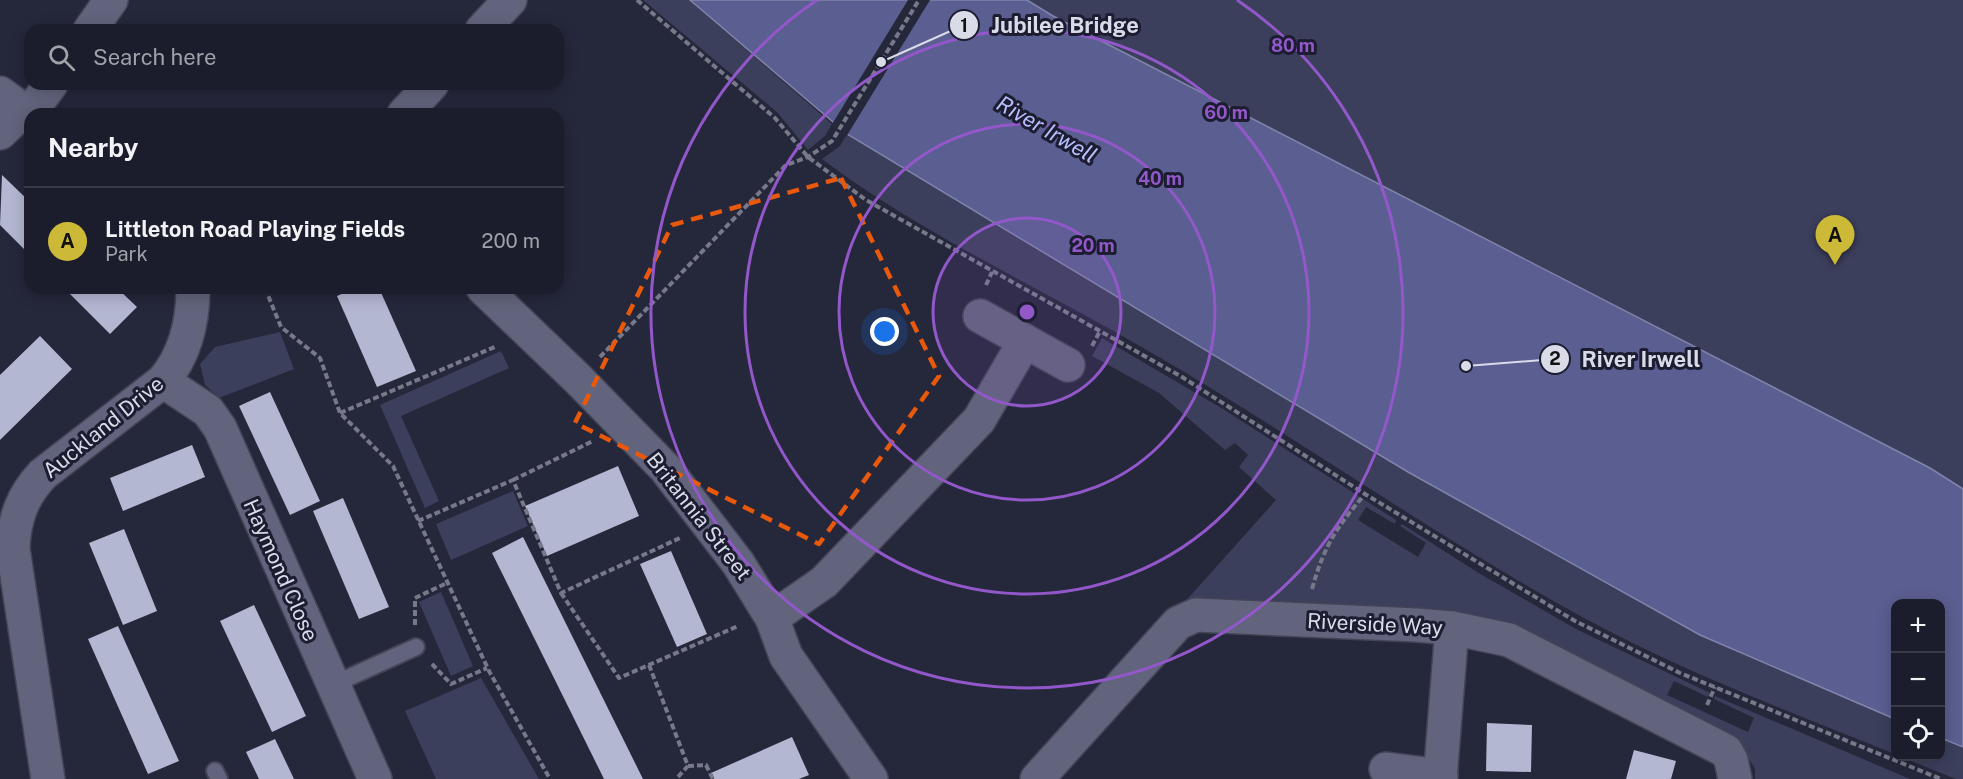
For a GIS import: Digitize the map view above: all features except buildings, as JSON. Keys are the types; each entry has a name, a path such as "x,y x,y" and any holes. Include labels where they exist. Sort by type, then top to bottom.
{"street":[{"path":"94,24 111,0"},
{"path":"488,24 510,0"},
{"path":"0,133 21,108 44,90"},
{"path":"410,108 426,90"},
{"name":"Auckland Drive","path":"48,779 13,549 17,514 32,485 43,474 164,381 181,354 190,327 193,294"},
{"name":"Britannia Street","path":"489,294 579,379 665,468 738,563 770,615 786,656 871,779"},
{"path":"980,316 1068,365"},
{"path":"770,615 824,582 979,420 1025,341"},
{"name":"Haymond Close","path":"164,381 208,411 220,428 375,779"},
{"name":"Riverside Way","path":"1037,779 1178,623 1196,615 1452,628 1509,640 1713,743 1726,751 1731,760 1735,779"},
{"path":"1386,770 1441,777 1452,628"}],"lane":[{"path":"332,685 416,647"}],"path":[{"path":"637,0 775,118 808,157 866,200 1182,377 1365,494 1575,621 1680,673 1941,779"},
{"path":"579,379 786,165 808,157 832,141 919,0"},
{"path":"267,294 281,327 320,358 340,412 393,466 487,668 550,779"},
{"path":"340,412 529,332"},
{"path":"418,521 513,480 626,426"},
{"path":"513,480 561,593 619,678 770,615"},
{"path":"1312,620 1311,594 1320,559 1336,528 1365,494"},
{"path":"561,593 709,524"},
{"path":"447,583 415,598 416,647 451,684 487,668"},
{"path":"649,666 688,766"},
{"path":"1707,705 1714,687"},
{"path":"676,779 688,766 706,765 713,779"}],"highlighted area":[{"path":"841,178 939,376 819,544 575,423 672,225"}],"shaded area":[{"path":"643,0 689,0 832,124 825,136 808,150 777,112"},
{"path":"1027,0 1963,0 1963,489 1930,468 1053,16"},
{"path":"847,134 1408,472 1700,635 1891,717 1891,752 1660,656 1529,587 1206,385 901,213 822,159 840,146"},
{"path":"280,332 294,369 219,398 205,385 200,364 215,347"},
{"path":"1102,338 1223,409 1396,520 1395,524 1366,507 1358,520 1418,557 1426,543 1400,526 1402,524 1477,572 1576,629 1710,693 1708,697 1674,681 1667,695 1748,732 1754,718 1714,699 1715,696 1910,779 1755,779 1755,769 1735,736 1515,629 1437,612 1296,602 1183,604 1276,500 1239,467 1248,455 1235,443 1225,450 1159,393 1092,356"},
{"path":"501,351 509,368 401,416 439,501 425,508 380,405"},
{"path":"513,491 528,526 451,560 436,524"},
{"path":"441,592 473,666 451,676 419,602"},
{"path":"481,678 539,779 436,779 405,711"},
{"path":"1945,740 1963,747 1963,779 1956,779 1911,761 1945,761"}],"water":[{"path":"690,0 1027,0 1053,16 1930,468 1963,489 1963,747 1945,740 1945,599 1891,599 1891,717 1700,635 1408,472 847,134"}],"pier":[{"path":"908,0 930,0 846,137 831,126"}],"place":[{"name":"Jubilee Bridge","path":"881,62"},
{"name":"Littleton Road Playing Fields","path":"1835,265"},
{"name":"River Irwell","path":"1466,366"}]}
